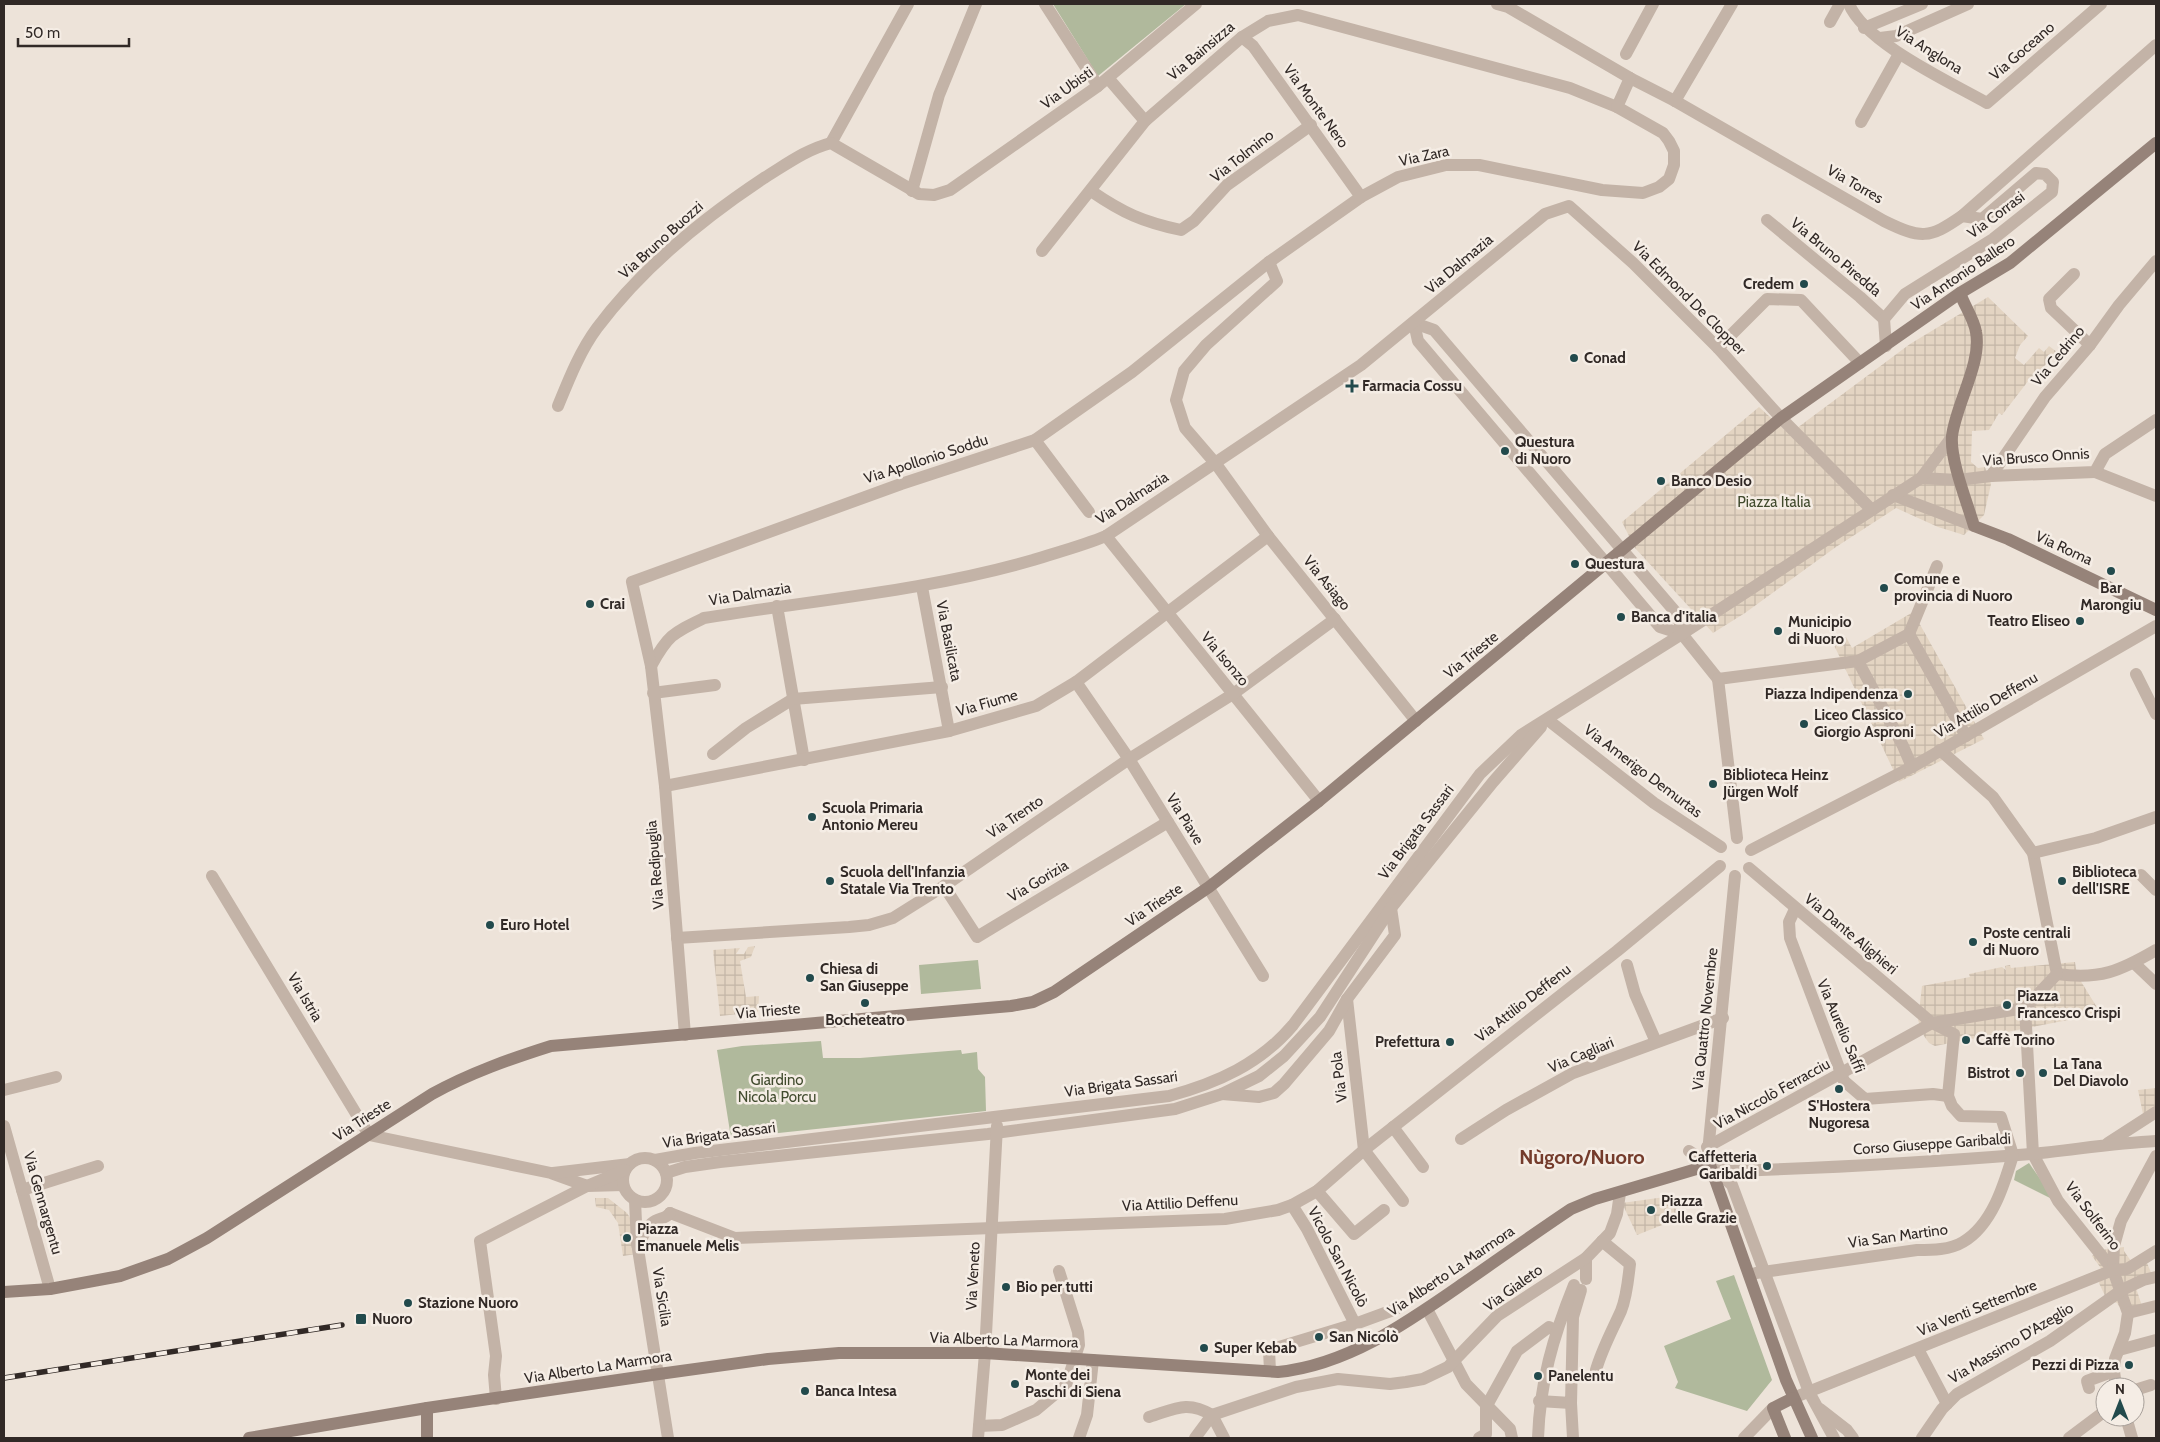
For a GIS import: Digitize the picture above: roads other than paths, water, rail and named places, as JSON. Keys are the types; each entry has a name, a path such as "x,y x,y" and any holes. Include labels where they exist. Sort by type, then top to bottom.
{"main road":[{"name":"Via Antonio Ballero","path":"1780,418 1960,293 2010,263 2156,143"},
{"path":"1960,293 1976,331 1976,358 1965,386 1952,437 1958,480 1974,526"},
{"path":"1622,551 1780,418"},
{"name":"Via Roma","path":"1974,526 2008,540 2156,610"},
{"name":"Via Trieste","path":"4,1292 50,1289 120,1276 168,1259 207,1238 432,1094 461,1078 551,1046 685,1036 1011,1006 1032,1002 1054,992 1209,887 1319,801 1622,551"},
{"path":"1710,1165 1793,1398 1812,1438"},
{"name":"Via Alberto La Marmora","path":"249,1438 427,1408 659,1374 768,1359 839,1353 985,1353 1270,1371 1295,1370 1329,1362 1387,1334 1427,1309 1571,1209 1596,1199 1710,1165"},
{"path":"1785,1438 1773,1408 1793,1398"},
{"path":"427,1408 427,1438"}],"street":[{"path":"908,4 831,143 912,191 939,95 976,4"},
{"path":"1045,4 1103,82 1145,121"},
{"name":"Via Ubisti","path":"912,191 919,194 934,195 950,190 1103,82 1196,4"},
{"path":"1626,54 1653,4"},
{"path":"1675,100 1732,4"},
{"path":"1830,22 1840,4"},
{"path":"1848,4 1864,28 1922,4"},
{"path":"1880,38 1896,36 1968,4"},
{"name":"Via Goceano","path":"1987,104 2101,4"},
{"name":"Via Torres","path":"1505,5 1630,78 1675,100 1908,233 1927,234 1940,232 1962,216 2156,45"},
{"name":"Via Bainsizza","path":"1042,251 1145,121 1242,37 1268,21 1298,15 1570,88 1617,107"},
{"name":"Via Anglona","path":"1864,28 1880,38 1899,54 1987,104"},
{"name":"Via Monte Nero","path":"1242,37 1253,46 1311,124 1361,197"},
{"path":"1861,122 1899,54"},
{"path":"1617,107 1630,78"},
{"name":"Via Zara","path":"1269,262 1361,197 1398,176 1446,165 1479,165 1602,190 1643,193 1659,187 1669,178 1674,165 1674,151 1669,141 1663,133 1617,107"},
{"name":"Via Tolmino","path":"1091,191 1120,211 1153,224 1181,230 1194,221 1227,185 1311,124"},
{"name":"Via Bruno Buozzi","path":"558,406 577,360 597,329 631,286 693,230 735,198 810,149 831,143"},
{"name":"Via Corrasi","path":"1884,319 1905,294 1993,240 2052,192 2053,182 2045,174 2036,173 1982,219 1962,216"},
{"name":"Via Dalmazia","path":"651,666 661,647 674,633 704,618 922,587 1014,565 1090,543 1106,536 1361,365 1545,214 1569,206"},
{"name":"Via Edmond De Clopper","path":"1569,206 1633,263 1718,348 1780,418"},
{"name":"Via Bruno Piredda","path":"1767,220 1884,319"},
{"name":"Via Cedrino","path":"1991,476 2045,397 2090,345 2119,305 2156,261"},
{"path":"1216,464 1185,428 1176,400 1184,370 1206,345 1278,281 1269,262"},
{"name":"Via Apollonio Soddu","path":"651,666 632,582 902,484 1035,440 1132,372 1269,262"},
{"path":"2074,274 2049,299 2051,308 2090,345"},
{"path":"1718,348 1767,299 1801,300 1860,363"},
{"path":"1884,319 1886,346"},
{"path":"1414,323 1434,330 1466,370 1560,475 1622,551 1678,615 1682,634 1718,679 1737,838 1751,850 1749,868 1735,876 1720,866 1721,847 1737,838"},
{"path":"1414,323 1418,341 1660,628 1682,634 1921,478 1952,437"},
{"path":"1452,383 1466,370"},
{"path":"1780,418 1872,510"},
{"name":"Via Brusco Onnis","path":"1958,480 1991,476 2095,472 2105,454 2156,420"},
{"path":"1035,440 1089,512"},
{"name":"Via Asiago","path":"1216,464 1268,536 1416,721"},
{"path":"2095,472 2156,496"},
{"path":"1543,491 1560,475"},
{"path":"1921,478 1958,480"},
{"name":"Via Roma","path":"1893,495 1974,526"},
{"name":"Via Isonzo","path":"1106,536 1319,801"},
{"name":"Via Fiume","path":"665,786 948,731 1036,706 1076,682 1268,536"},
{"path":"1718,679 1858,661 1909,634 1937,566"},
{"name":"Via Basilicata","path":"922,587 942,687 948,731"},
{"path":"778,606 804,760"},
{"name":"Via Trento","path":"677,938 869,925 893,918 944,886 1129,759 1233,694 1335,619"},
{"name":"Via Attilio Deffenu","path":"1751,850 1912,767 2156,626"},
{"name":"Via Brigata Sassari","path":"655,1160 695,1153 1169,1096 1206,1086 1242,1069 1279,1042 1293,1025 1480,774 1521,735 1548,720 1682,634"},
{"path":"1909,634 1966,736"},
{"path":"1858,661 1912,767"},
{"name":"Via Redipuglia","path":"651,666 652,693 665,786 685,1036"},
{"path":"2136,674 2156,714"},
{"name":"Via Piave","path":"1076,682 1129,759 1263,976"},
{"path":"652,693 715,685"},
{"path":"713,754 746,728 793,699 942,687"},
{"name":"Via Brigata Sassari","path":"666,1173 685,1167 720,1162 997,1133 1174,1108 1222,1094 1259,1076 1284,1056 1320,1017 1392,908 1492,782 1548,720"},
{"name":"Via Amerigo Demurtas","path":"1548,720 1654,803 1721,847"},
{"path":"1940,750 1994,797 2033,853 2057,974"},
{"path":"2033,853 2096,838 2156,817"},
{"name":"Via Gorizia","path":"944,886 977,937 1168,822"},
{"name":"Via Attilio Deffenu","path":"670,1213 735,1238 1225,1219 1278,1210 1292,1205 1316,1191 1364,1150 1618,951 1720,866"},
{"name":"Via Dante Alighieri","path":"1749,868 1795,909 1932,1023 1954,1034 1948,1096"},
{"path":"2141,875 2156,890"},
{"name":"Via Istria","path":"212,876 369,1135"},
{"name":"Via Quattro Novembre","path":"1710,1165 1707,1147 1722,1018 1735,876"},
{"name":"Via Brigata Sassari","path":"1222,1094 1259,1097 1274,1093 1329,1031 1347,999 1395,935 1392,908"},
{"name":"Via Aurelio Saffi","path":"1795,909 1790,922 1790,938 1844,1081 1866,1099 1933,1094 1948,1096"},
{"path":"2057,974 2081,978 2112,972 2134,963 2156,950"},
{"path":"2134,963 2156,984"},
{"path":"1627,965 1636,994 1656,1042"},
{"path":"1932,1023 2025,1008 2057,974"},
{"name":"Via Pola","path":"1347,999 1364,1150"},
{"path":"2025,1008 2034,1154"},
{"name":"Via Cagliari","path":"1461,1139 1506,1110 1573,1073 1722,1018"},
{"name":"Via Niccolò Ferracciu","path":"1707,1147 1932,1023"},
{"path":"4,1090 56,1077"},
{"path":"1948,1096 1952,1106 1961,1116 2001,1117 2013,1155"},
{"path":"2107,1144 2156,1112"},
{"name":"Via Veneto","path":"978,1432 985,1353 997,1116"},
{"name":"Via Gennargentu","path":"4,1126 50,1289"},
{"path":"1393,1127 1424,1167"},
{"path":"369,1135 551,1173 588,1186 623,1185"},
{"name":"Corso Giuseppe Garibaldi","path":"1710,1165 1730,1171 1739,1171 1931,1162 2034,1154 2107,1144 2156,1141"},
{"path":"1364,1150 1403,1201"},
{"path":"1689,1151 1710,1165 1732,1185 1809,1392 1834,1438"},
{"name":"Via Solferino","path":"2034,1154 2058,1201 2113,1270"},
{"name":"Via San Martino","path":"1749,1274 1917,1250 1939,1250 1963,1243 1982,1225 2003,1188 2013,1155"},
{"path":"2115,1377 2114,1371 2125,1334 2128,1313 2122,1290 2113,1270 2114,1246 2121,1221 2156,1156"},
{"path":"496,1399 494,1375 496,1356 480,1241 642,1158 655,1160 666,1173 665,1190 670,1213 668,1216 652,1222 643,1234 638,1249"},
{"path":"22,1190 98,1166"},
{"path":"551,1173 627,1167"},
{"path":"627,1167 623,1185 628,1195 635,1200 644,1203 654,1201 665,1190"},
{"path":"1316,1191 1354,1234 1384,1210"},
{"name":"Via Gialeto","path":"1212,1416 1296,1387 1338,1379 1390,1384 1423,1379 1456,1361 1498,1316 1586,1258 1610,1233 1617,1214 1620,1193"},
{"name":"Via Sicilia","path":"635,1200 638,1249 668,1438"},
{"name":"Vicolo San Nicolò","path":"1292,1205 1308,1229 1355,1324"},
{"path":"1596,1370 1601,1351 1620,1312 1627,1290 1630,1264 1602,1241"},
{"name":"Via Venti Settembre","path":"1793,1398 2113,1270 2127,1269 2156,1251"},
{"path":"1572,1438 1573,1317 1586,1258"},
{"path":"978,1432 1002,1425 1036,1410 1066,1385 1079,1345 1078,1332 1059,1271"},
{"name":"Via Massimo D'Azeglio","path":"1922,1438 1947,1404 1957,1394 2050,1341 2122,1290 2143,1280 2156,1277"},
{"path":"1538,1438 1539,1401 1556,1330 1580,1282"},
{"path":"2128,1313 2156,1306"},
{"path":"1427,1309 1456,1361 1466,1384 1486,1407 1510,1429 1512,1438"},
{"path":"1270,1371 1269,1350 1396,1310"},
{"path":"1483,1436 1486,1407 1517,1351 1549,1327 1556,1330"},
{"path":"2119,1350 2156,1340"},
{"path":"1918,1349 1947,1404"},
{"path":"1079,1438 1087,1415 1093,1360"},
{"path":"1329,1362 1338,1379"},
{"path":"2089,1388 2087,1381 2114,1371"},
{"path":"2145,1387 2152,1385"},
{"path":"1539,1401 1571,1403"},
{"path":"1148,1417 1187,1405 1203,1410 1212,1416 1224,1438"},
{"path":"1817,1407 1836,1420 1853,1438"},
{"path":"1744,1438 1773,1408"},
{"path":"1195,1438 1212,1416"},
{"path":"2069,1438 2095,1419"}],"railway":[{"path":"4,1378 342,1325"}],"place":[{"name":"Credem","path":"1804,284"},
{"name":"Conad","path":"1574,358"},
{"name":"Farmacia Cossu","path":"1352,386"},
{"name":"Questura di Nuoro","path":"1505,451"},
{"name":"Banco Desio","path":"1661,481"},
{"name":"Questura","path":"1575,564"},
{"name":"Bar Marongiu","path":"2111,571"},
{"name":"Comune e provincia di Nuoro","path":"1884,588"},
{"name":"Crai","path":"590,604"},
{"name":"Banca d'italia","path":"1621,617"},
{"name":"Teatro Eliseo","path":"2080,621"},
{"name":"Municipio di Nuoro","path":"1778,631"},
{"name":"Piazza Indipendenza","path":"1908,694"},
{"name":"Liceo Classico Giorgio Asproni","path":"1804,724"},
{"name":"Biblioteca Heinz Jürgen Wolf","path":"1713,784"},
{"name":"Scuola Primaria Antonio Mereu","path":"812,817"},
{"name":"Scuola dell'Infanzia Statale Via Trento","path":"830,881"},
{"name":"Biblioteca dell'ISRE","path":"2062,881"},
{"name":"Euro Hotel","path":"490,925"},
{"name":"Poste centrali di Nuoro","path":"1973,942"},
{"name":"Chiesa di San Giuseppe","path":"810,978"},
{"name":"Bocheteatro","path":"865,1003"},
{"name":"Piazza Francesco Crispi","path":"2007,1005"},
{"name":"Caffè Torino","path":"1966,1040"},
{"name":"Prefettura","path":"1450,1042"},
{"name":"Bistrot","path":"2020,1073"},
{"name":"La Tana Del Diavolo","path":"2043,1073"},
{"name":"S'Hostera Nugoresa","path":"1839,1089"},
{"name":"Caffetteria Garibaldi","path":"1767,1166"},
{"name":"Piazza delle Grazie","path":"1651,1210"},
{"name":"Piazza Emanuele Melis","path":"627,1238"},
{"name":"Bio per tutti","path":"1006,1287"},
{"name":"Stazione Nuoro","path":"408,1303"},
{"name":"Nuoro","path":"361,1319"},
{"name":"San Nicolò","path":"1319,1337"},
{"name":"Super Kebab","path":"1204,1348"},
{"name":"Pezzi di Pizza","path":"2129,1365"},
{"name":"Panelentu","path":"1538,1376"},
{"name":"Monte dei Paschi di Siena","path":"1015,1384"},
{"name":"Banca Intesa","path":"805,1391"}],"district":[{"name":"Nùgoro/Nuoro","path":"1582,1157"}],"park label":[{"name":"Piazza Italia","path":"1774,502"},
{"name":"Giardino Nicola Porcu","path":"777,1088"}]}
